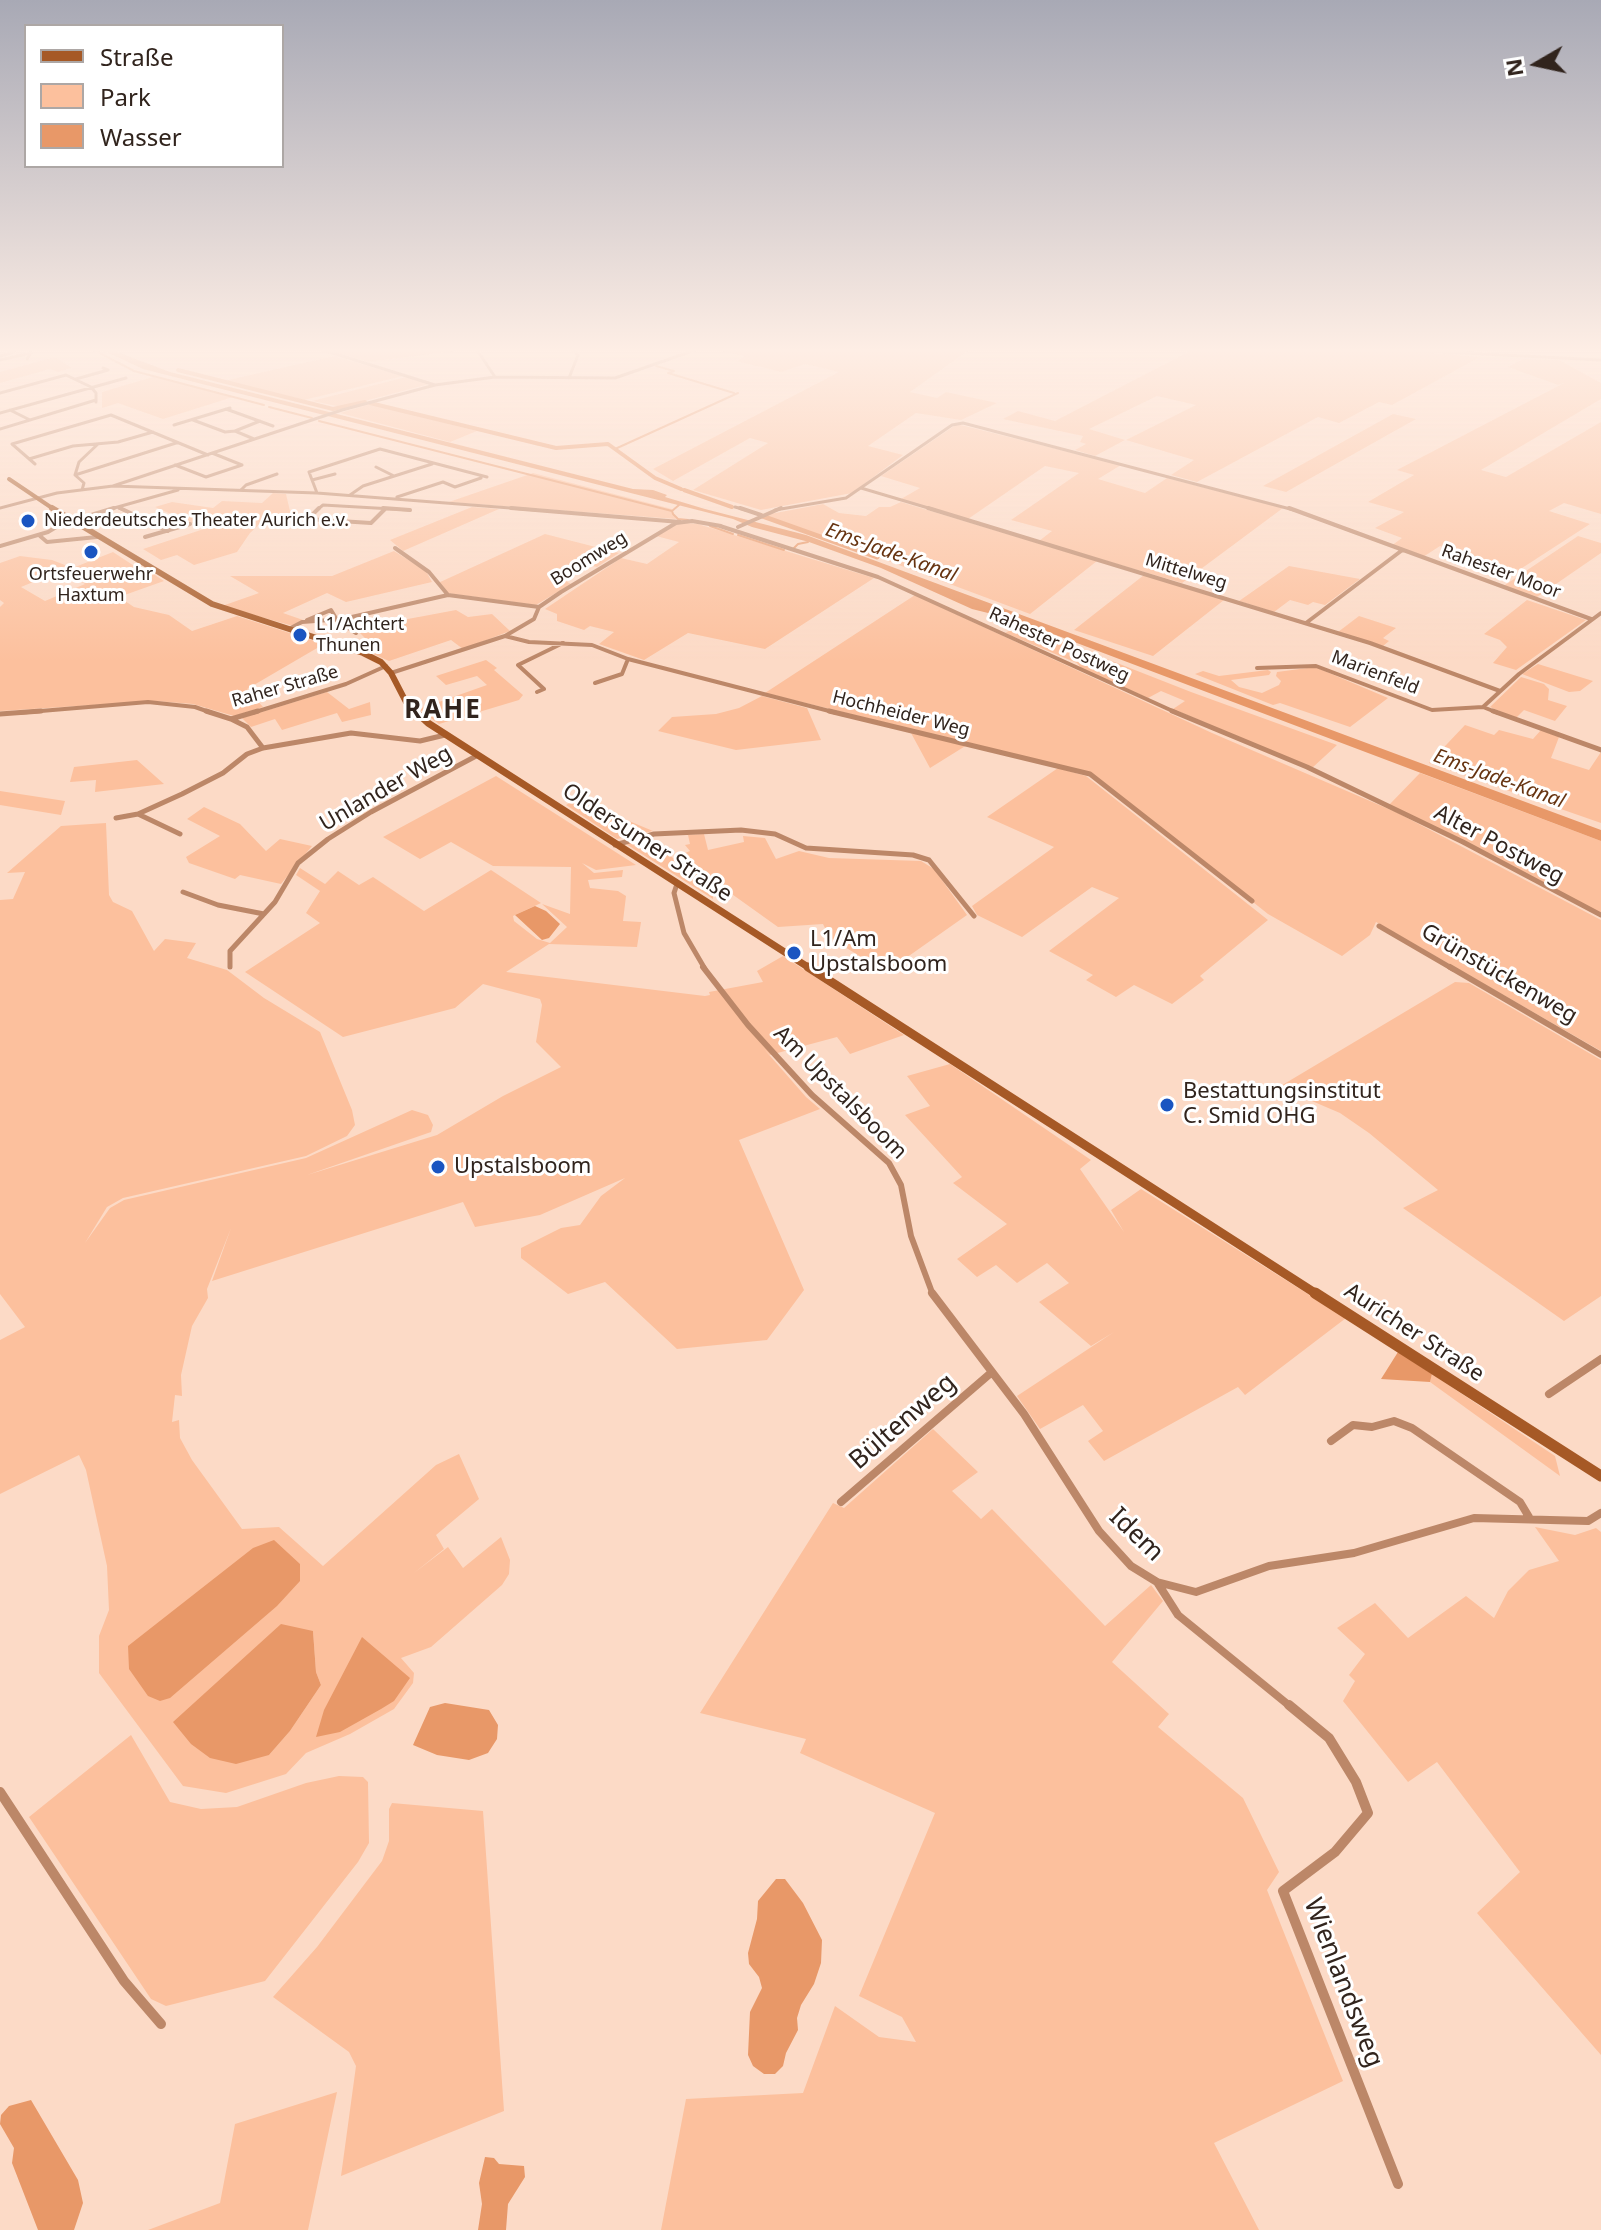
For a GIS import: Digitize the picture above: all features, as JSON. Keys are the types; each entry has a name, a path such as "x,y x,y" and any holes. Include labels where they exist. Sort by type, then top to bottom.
{"main road":[{"path":"0,472 67,519 212,604 363,653 388,669"},
{"name":"Oldersumer Straße","path":"388,669 414,712 445,735 1206,1223"},
{"name":"Auricher Straße","path":"1206,1223 1601,1476"}],"street":[{"path":"23,454 35,464"},
{"path":"29,459 46,454"},
{"path":"75,475 79,462 87,454"},
{"path":"75,475 141,454"},
{"path":"210,454 242,465"},
{"path":"113,486 210,454"},
{"path":"317,493 309,472 364,454"},
{"path":"394,499 443,482 455,487 485,477 398,454"},
{"name":"Rahester Moor","path":"861,488 912,454"},
{"name":"Rahester Moor","path":"1079,454 1282,506 1601,621"},
{"path":"175,465 206,477 250,462"},
{"path":"350,495 363,486 432,464"},
{"path":"376,467 394,476"},
{"path":"241,490 246,485 277,474"},
{"path":"312,480 335,474"},
{"path":"75,475 84,483 82,490"},
{"path":"0,508 52,494 113,486 350,495 738,527 761,515 835,501 861,488"},
{"path":"97,488 97,498"},
{"name":"Mittelweg","path":"861,488 1370,643 1500,691"},
{"path":"78,519 183,489"},
{"path":"352,507 363,497"},
{"path":"302,525 323,505 410,510"},
{"path":"735,507 761,515"},
{"path":"119,508 168,531"},
{"path":"308,519 371,523 385,509"},
{"path":"0,546 40,536 67,519"},
{"name":"Boomweg","path":"388,669 505,636 534,619 539,607 680,522"},
{"path":"145,537 190,524"},
{"name":"Rahester Postweg","path":"720,526 878,577 1137,696 1307,767 1382,803"},
{"path":"738,527 755,539"},
{"path":"40,536 47,542 97,537"},
{"path":"395,548 429,572 448,595"},
{"path":"1306,623 1401,551"},
{"path":"306,621 337,620 448,595 539,607"},
{"path":"289,629 331,610 337,620 356,633"},
{"path":"1601,613 1483,707 1601,750"},
{"name":"Hochheider Weg","path":"505,636 529,642 592,645 628,659 789,701 1090,774 1252,901"},
{"path":"544,689 518,665 563,643"},
{"path":"595,683 622,674 628,659"},
{"name":"Marienfeld","path":"1257,668 1316,666 1432,710 1483,707"},
{"name":"Raher Straße","path":"0,714 148,702 195,707 231,719 388,669"},
{"path":"537,692 554,686"},
{"path":"231,719 247,727 263,748"},
{"path":"116,818 138,814 223,773 247,754 263,748 351,733 420,741 445,735"},
{"name":"Unlander Weg","path":"230,967 230,951 264,914 298,863 328,839 478,755"},
{"name":"Alter Postweg","path":"1382,803 1601,915"},
{"path":"138,814 180,834"},
{"path":"615,845 654,834 741,830 775,834 806,848 913,855 929,860 974,916"},
{"name":"Am Upstalsboom","path":"677,884 674,893 684,933 701,964 748,1025 812,1095 889,1163 901,1185 905,1207"},
{"path":"183,892 218,905 264,914"},
{"name":"Grünstückenweg","path":"1379,926 1601,1055"},
{"name":"Idem","path":"905,1207 911,1236 932,1293 1024,1414 1099,1531 1131,1566 1157,1582 1196,1592 1269,1566 1354,1553 1474,1518 1529,1517 1588,1521 1601,1513"},
{"path":"1549,1394 1601,1359"},
{"name":"Bültenweg","path":"841,1502 992,1372"},
{"path":"1331,1441 1353,1425 1372,1427 1394,1421 1412,1428 1520,1502 1529,1517"},
{"name":"Wienlandsweg","path":"1157,1582 1178,1615 1329,1738 1356,1782 1368,1813 1335,1852 1283,1891 1398,2184"},
{"path":"0,1792 124,1981 161,2024"}],"green space":[{"path":"682,454 721,454 673,481 653,469"},
{"path":"750,454 903,455 852,493 761,510 693,490"},
{"path":"913,454 1077,454 1121,465 1098,479 1145,493 1167,478 1283,508 1182,583 1039,541 1052,531 1011,520 1079,473 1045,466 968,519 901,499 920,488 881,476"},
{"path":"1174,454 1249,454 1197,482 1171,475 1194,460"},
{"path":"1321,454 1354,454 1286,492 1263,486"},
{"path":"1428,454 1508,454 1481,470 1506,477 1546,454 1601,454 1601,514 1564,503 1549,511 1590,524 1519,570 1440,546 1423,557 1391,546 1402,538 1375,528 1404,512 1368,502 1414,475 1397,470"},
{"path":"533,473 672,509 676,519 449,502"},
{"path":"273,493 286,494 293,524 263,521 237,552 194,565 177,555 161,560 143,549 219,524 191,523 155,507 172,502 213,508 222,501 262,503"},
{"path":"901,502 1097,561 1030,614 765,515 823,504 839,513 866,516 879,507 890,507"},
{"path":"472,507 499,509 403,551 390,540"},
{"path":"687,523 874,578 765,649 688,633 644,660 599,644 614,632 590,626 584,630 557,621 557,614 545,609 621,558 647,564 679,542 656,536 678,524"},
{"path":"545,534 619,553 597,567 576,562 555,575 571,584 536,605 446,593 438,583"},
{"path":"1578,536 1601,543 1601,553 1537,597 1502,587"},
{"path":"394,551 426,571 432,582 346,602 327,593 283,613 303,620 293,626 222,606 259,593 230,576 332,576"},
{"path":"113,552 148,575 152,573 164,581 119,597 134,607 169,615 192,631 237,616 324,644 247,689 263,707 234,716 193,704 155,701 0,711 0,607 4,603 0,600 0,563 20,556 52,560 70,567 21,587 45,601 85,584 65,571"},
{"path":"1289,566 1360,579 1325,605 1313,602 1308,605 1290,600 1274,612 1239,601"},
{"path":"1144,575 1224,600 1153,656 1074,630"},
{"path":"915,595 1212,733 1398,813 1601,920 1601,1051 1376,922 1370,935 1342,956 1268,914 1091,773 765,693"},
{"path":"1527,600 1586,620 1516,670 1493,663 1507,647 1500,640 1484,634"},
{"path":"456,610 468,617 492,614 510,631 463,649 451,640 389,661 362,649 369,642 360,633 383,628 381,624"},
{"path":"1359,616 1396,628 1383,638 1389,641 1383,646 1338,632"},
{"path":"1020,625 1337,745 1312,768 1173,709 1185,701 1161,691 1148,698 1081,668 1077,663 1005,633"},
{"path":"486,660 523,695 519,700 439,724 419,709 487,685 477,676 446,685 436,676"},
{"path":"1538,664 1593,681 1580,691 1569,692 1522,674"},
{"path":"1315,667 1388,698 1350,727 1280,703 1273,705 1195,674 1203,671 1219,676 1268,670 1271,672 1269,675 1231,680 1239,687 1262,693 1279,685 1281,681 1276,676 1277,672"},
{"path":"1521,677 1544,684 1549,689 1548,700 1567,706 1555,721 1524,710 1516,718 1490,707"},
{"path":"327,692 349,709 370,702 371,715 342,722 337,713 282,730 275,719 251,727 242,718"},
{"path":"762,696 807,708 821,740 736,750 658,731 672,717 716,714 739,708"},
{"path":"1465,725 1494,735 1499,730 1533,739 1541,730 1559,737 1551,758 1589,770 1601,752 1601,823 1429,763"},
{"path":"911,733 967,745 930,768"},
{"path":"137,760 164,784 95,792 96,780 70,782 74,767"},
{"path":"1058,768 1086,776 1268,920 1200,976 1204,980 1172,1004 1134,985 1116,997 1086,980 1093,975 1049,951 1119,898 1092,887 1022,937 977,915 972,906 1054,847 987,817"},
{"path":"1420,773 1601,841 1601,913 1389,805"},
{"path":"496,776 636,865 596,870 582,863 594,873 623,870 622,877 588,880 590,888 618,891 626,896 623,921 641,922 637,947 549,944 506,972 705,996 710,995 709,992 763,982 757,971 783,956 904,1035 850,1054 837,1037 770,1055 764,1049 820,1109 739,1140 804,1290 767,1340 677,1349 605,1282 568,1294 521,1258 521,1248 561,1228 580,1225 601,1196 625,1178 540,1215 475,1227 463,1202 212,1281 231,1228 207,1289 208,1298 192,1326 181,1375 182,1396 175,1395 172,1422 179,1420 180,1438 192,1460 242,1529 279,1527 323,1566 436,1465 459,1454 479,1499 436,1535 444,1549 414,1573 448,1547 463,1568 501,1537 510,1560 509,1574 502,1585 431,1647 401,1658 414,1673 413,1683 394,1709 350,1734 306,1753 286,1774 226,1793 183,1786 99,1673 99,1636 109,1610 107,1566 86,1470 79,1455 0,1494 0,1340 25,1327 0,1294 0,900 13,899 25,872 7,873 61,826 106,823 109,895 113,902 132,911 154,951 165,939 196,943 187,958 227,970 264,998 320,1032 352,1110 355,1125 347,1136 306,1156 123,1198 107,1207 85,1243 110,1208 124,1200 306,1158 412,1110 428,1115 433,1125 431,1132 307,1175 437,1135 503,1096 561,1067 536,1042 542,1005 540,999 483,984 455,1008 343,1037 245,972 320,923 306,913 320,891 296,875 300,868 325,884 338,871 359,885 373,877 424,911 491,870 541,903 513,916 514,921 537,939 550,943 567,927 542,904 570,914 571,867 493,866 451,842 420,859 383,837","holes":["313,1631 316,1672 321,1685 290,1731 269,1755"]},
{"path":"0,791 65,801 61,815 0,805"},
{"path":"576,799 653,831 617,839 566,805"},
{"path":"204,807 240,824 266,851 280,839 312,846 281,884 240,875 235,879 189,863 186,857 220,836 187,819"},
{"path":"704,834 708,850 744,842 743,836 765,838 776,859 799,851 829,858 921,861 934,869 967,915 886,972 830,938 823,924 778,927 722,887 713,887 713,899 626,844 648,837 673,858 690,851 685,845 690,844 688,835"},
{"path":"1455,982 1469,983 1601,1060 1601,1296 1564,1321 1403,1208 1438,1190 1369,1133 1340,1113 1279,1087"},
{"path":"950,1064 1091,1160 1080,1169 1124,1232 1111,1210 1141,1189 1346,1318 1245,1395 1238,1387 1104,1461 1088,1441 1103,1431 1083,1405 1040,1429 1017,1396 1114,1332 1091,1346 1039,1302 1069,1283 1047,1263 1017,1283 996,1265 977,1277 957,1259 1007,1224 953,1183 962,1177 905,1115 930,1106 907,1076"},
{"path":"1432,1374 1555,1456 1560,1476 1430,1382"},
{"path":"933,1429 978,1472 952,1491 981,1519 992,1509 1105,1626 1151,1585 1163,1601 1112,1662 1169,1714 1158,1727 1243,1798 1279,1872 1267,1890 1343,2081 1214,2143 1259,2230 661,2230 686,2099 803,2093 835,2006 879,2037 916,2042 902,2017 859,1996 935,1813 800,1753 806,1739 700,1713 833,1503 844,1508"},
{"path":"1535,1527 1575,1535 1596,1528 1601,1532 1601,2055 1477,1913 1520,1872 1437,1762 1408,1782 1343,1701 1355,1681 1349,1675 1365,1654 1337,1628 1375,1603 1408,1638 1466,1596 1494,1618 1508,1591 1529,1570 1559,1561"},
{"path":"131,1735 170,1802 201,1809 237,1807 306,1783 339,1776 363,1777 368,1782 369,1843 358,1862 265,1981 166,2006 151,1999 29,1817"},
{"path":"392,1803 483,1811 504,2111 341,2176 356,2066 349,2052 273,1997 317,1947 382,1861 389,1841 389,1809"},
{"path":"337,2092 308,2230 148,2230 220,2203 235,2124"}],"water":[{"path":"478,454 495,454 633,489 653,490 667,495 665,497 705,509 806,535 1601,830 1601,841 1016,620 972,609 881,568 733,519"},
{"path":"535,906 560,924 549,938 542,940 515,915"},
{"path":"1398,1352 1432,1374 1430,1382 1381,1379"},
{"path":"274,1540 300,1564 300,1581 277,1606 170,1698 160,1701 148,1696 129,1669 128,1646 253,1548"},
{"path":"281,1624 313,1631 316,1672 321,1685 290,1731 269,1755 236,1764 210,1758 191,1744 173,1722"},
{"path":"362,1637 410,1678 394,1701 340,1732 316,1737 324,1710"},
{"path":"445,1703 489,1710 498,1725 497,1739 488,1753 469,1760 437,1755 413,1745 430,1707"},
{"path":"776,1879 785,1879 803,1903 822,1940 821,1963 814,1984 801,2005 797,2018 798,2030 783,2066 775,2074 764,2074 753,2066 748,2055 750,2012 762,1988 759,1977 749,1964 748,1953 757,1919 758,1901"},
{"path":"31,2100 78,2180 83,2203 74,2230 38,2230 12,2163 14,2148 0,2124 1,2115 9,2106"},
{"path":"485,2157 494,2158 499,2164 524,2166 525,2177 508,2204 506,2230 478,2230 482,2204 479,2183"}],"waterway":[{"path":"449,454 672,511"},
{"path":"622,454 655,478 681,489"},
{"path":"684,490 732,507"},
{"path":"672,511 679,505"},
{"path":"672,511 678,519 688,520"},
{"name":"Ems-Jade-Kanal","path":"762,516 877,557"},
{"path":"710,526 733,534"},
{"path":"738,535 784,550"},
{"path":"793,549 798,544 808,542"}],"place":[{"name":"Niederdeutsches Theater Aurich e.v.","path":"28,521"},
{"name":"Ortsfeuerwehr Haxtum","path":"91,552"},
{"name":"L1/Achtert Thunen","path":"300,635"},
{"name":"L1/Am Upstalsboom","path":"794,953"},
{"name":"Bestattungsinstitut C. Smid OHG","path":"1167,1105"},
{"name":"Upstalsboom","path":"438,1167"}],"district":[{"name":"RAHE","path":"443,711"}]}
